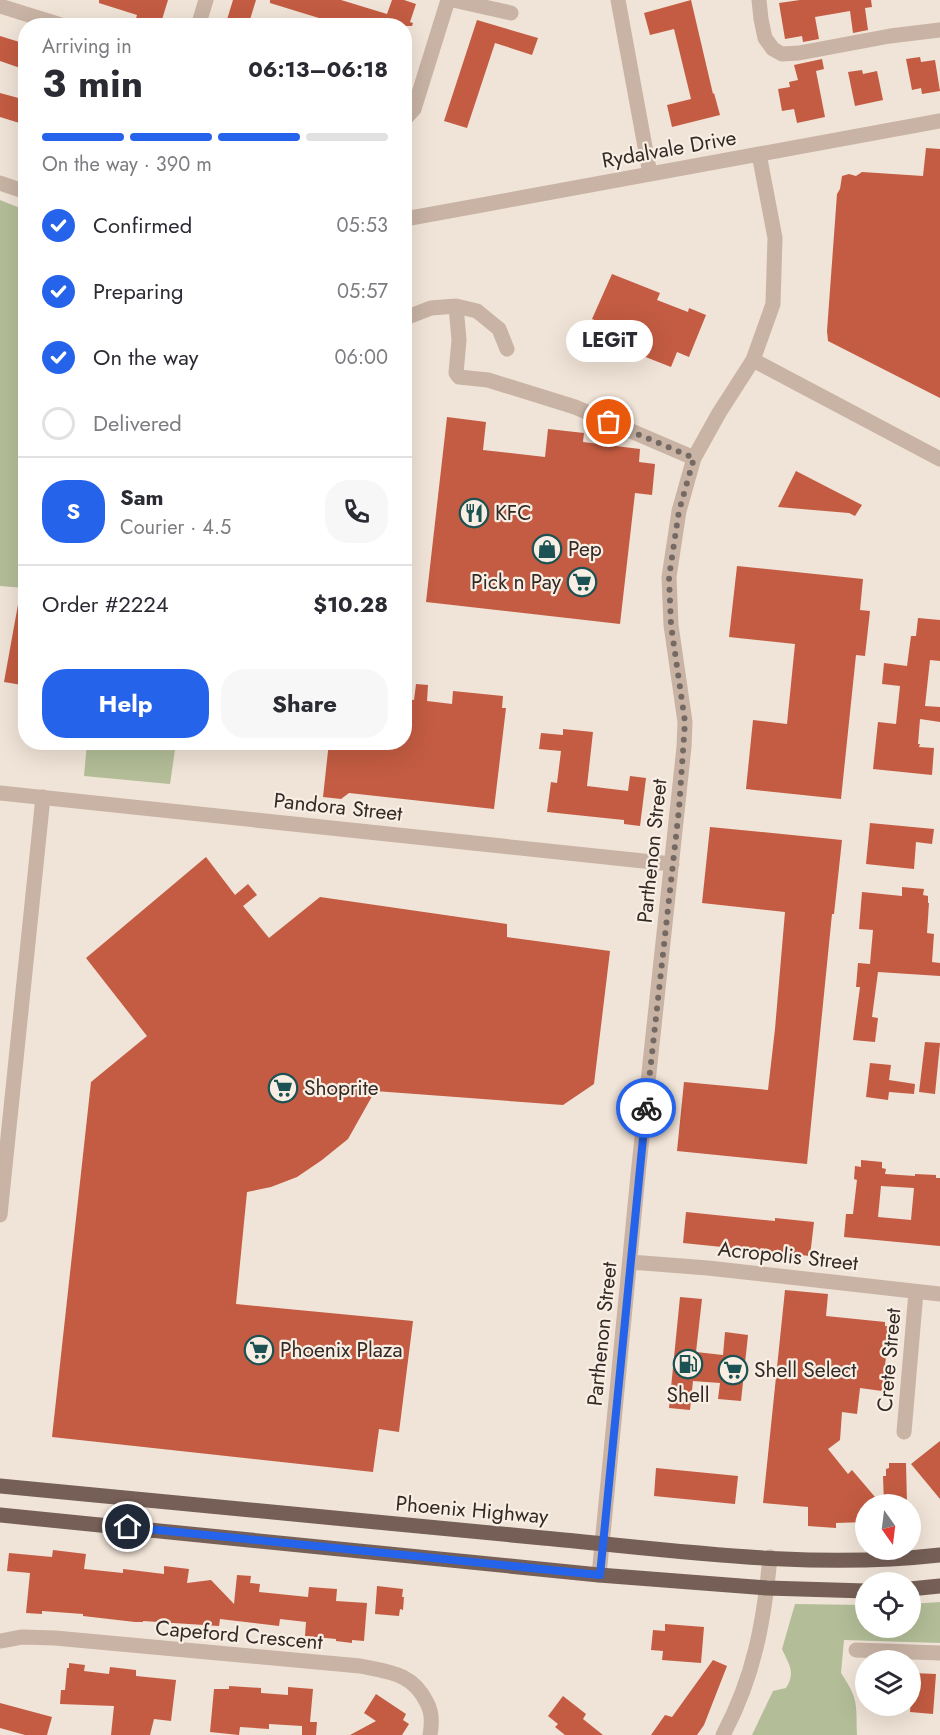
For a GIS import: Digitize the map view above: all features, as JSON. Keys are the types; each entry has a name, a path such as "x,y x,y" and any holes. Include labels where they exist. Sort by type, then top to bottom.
{"main road":[{"name":"Phoenix Highway","path":"0,1486 603,1544 770,1557 880,1561 940,1555"},
{"path":"0,1515 600,1575 767,1588 855,1590"},
{"path":"921,1588 940,1586"}],"street":[{"path":"200,18 206,0"},
{"path":"412,111 448,0"},
{"path":"453,0 511,13"},
{"path":"618,0 650,174"},
{"path":"759,0 760,20 765,38 773,49 782,54 940,30"},
{"path":"0,6 38,18"},
{"name":"Rydalvale Drive","path":"412,218 940,121"},
{"name":"Parthenon Street","path":"600,1575 685,722 671,625 669,577 679,511 694,458 719,412 753,360 773,304 776,238 759,154"},
{"path":"0,183 18,189"},
{"path":"456,306 459,340 456,373 459,377 488,380 575,407 694,458"},
{"path":"412,315 430,308 456,306 477,311 499,329 507,349"},
{"path":"753,360 940,459"},
{"name":"Pandora Street","path":"0,793 672,864"},
{"path":"0,1215 44,797"},
{"name":"Acropolis Street","path":"630,1262 708,1268 940,1294"},
{"name":"Crete Street","path":"904,1432 916,1292"},
{"path":"723,1735 735,1712 758,1648 770,1557"},
{"name":"Capeford Crescent","path":"0,1641 22,1637 55,1638 360,1666 395,1673 413,1682 423,1694 430,1708 432,1727 430,1735"},
{"path":"921,1652 940,1653"}],"green space":[{"path":"0,200 18,207 18,587 0,586"},
{"path":"86,750 175,750 170,784 84,776"},
{"path":"940,1602 940,1643 844,1640 841,1673 855,1702 857,1735 752,1735 773,1691 786,1688 791,1677 790,1668 782,1649 795,1604 855,1605 855,1638 921,1638 921,1603"}],"building":[{"path":"99,0 168,0 162,18 136,18 137,15 99,3"},
{"path":"233,0 256,0 250,18 227,18"},
{"path":"270,0 341,0 387,14 392,0 404,0 416,4 411,18 319,18 270,3"},
{"path":"691,0 720,115 672,127 667,105 691,99 674,29 650,35 644,13"},
{"path":"800,0 871,0 872,7 865,8 868,30 853,33 850,11 815,17 819,39 803,42 802,36 785,39 779,3"},
{"path":"477,20 538,38 532,55 495,43 467,128 444,121"},
{"path":"0,36 18,42 18,67 0,61"},
{"path":"920,57 921,62 935,60 940,91 922,94 921,88 912,90 906,59"},
{"path":"822,59 824,69 816,71 825,117 797,123 794,109 782,111 778,89 790,87 789,82 798,80 794,65"},
{"path":"862,70 863,74 877,71 883,100 855,106 848,72"},
{"path":"0,93 18,98 18,123 0,117"},
{"path":"926,148 940,149 940,398 828,341 827,331 837,194 842,176 849,174 856,176 862,172 923,176"},
{"path":"612,274 660,293 657,300 688,312 689,308 706,315 689,357 677,352 671,367 643,356 648,342 592,319"},
{"path":"447,417 486,422 483,450 545,457 548,429 584,433 583,442 640,449 639,462 655,464 652,495 635,493 620,624 426,602"},
{"path":"796,471 862,505 855,516 849,513 778,507"},
{"path":"737,566 863,579 860,610 870,611 865,656 856,655 841,799 746,789 753,720 787,724 795,644 729,637"},
{"path":"18,605 18,684 4,682"},
{"path":"918,618 940,620 940,661 930,660 925,706 940,707 940,722 920,719 918,744 920,744 919,747 934,748 932,775 873,769 878,722 896,724 900,686 882,684 884,663 907,666 911,636 916,636"},
{"path":"416,684 428,685 427,701 452,704 453,691 503,696 502,708 506,708 494,809 349,793 341,799 323,797 328,750 412,750 412,700 414,700"},
{"path":"563,729 593,732 587,786 628,791 630,776 646,778 640,826 624,824 624,820 547,812 551,782 557,783 561,751 539,749 541,733 563,735"},
{"path":"870,823 934,829 932,844 916,842 914,869 866,864"},
{"path":"710,827 842,840 834,914 832,914 807,1164 677,1151 684,1082 768,1090 775,1029 785,912 702,903"},
{"path":"206,857 235,895 248,884 257,895 243,906 269,938 320,897 507,924 507,937 610,951 594,1084 563,1105 375,1091 348,1139 322,1160 297,1177 271,1187 247,1192 236,1304 413,1321 399,1432 379,1429 373,1472 52,1437 91,1082 147,1036 86,958"},
{"path":"902,887 924,889 923,895 928,896 927,933 934,934 932,962 940,963 940,976 878,972 872,1017 878,1018 875,1042 853,1040 860,987 856,987 858,963 870,964 873,930 859,929 862,892 902,896"},
{"path":"925,1042 940,1043 935,1094 919,1092"},
{"path":"870,1063 891,1065 889,1080 915,1084 914,1094 889,1092 888,1100 866,1097"},
{"path":"861,1160 882,1162 882,1168 886,1169 885,1174 936,1175 936,1178 940,1178 940,1246 844,1237 846,1214 853,1214 857,1180 854,1179 855,1166 861,1167","holes":["881,1186 914,1188 911,1220 878,1217"]},
{"path":"686,1212 775,1221 775,1218 814,1222 810,1256 683,1243"},
{"path":"785,1290 828,1294 826,1316 885,1322 885,1326 893,1327 889,1357 886,1357 882,1391 860,1388 857,1414 842,1412 840,1440 828,1449 848,1474 852,1470 872,1494 855,1494 855,1522 836,1523 836,1528 808,1526 808,1507 763,1503"},
{"path":"680,1297 702,1299 696,1352 723,1355 725,1332 748,1335 741,1401 718,1399 720,1383 693,1381 690,1410 669,1408"},
{"path":"940,1441 940,1499 911,1464"},
{"path":"889,1463 906,1463 907,1494 884,1494 883,1476 886,1476 886,1469 889,1468"},
{"path":"656,1468 738,1476 735,1504 654,1496"},
{"path":"53,1550 86,1554 84,1569 123,1573 123,1569 164,1574 164,1566 189,1569 187,1583 211,1580 234,1604 237,1575 251,1576 250,1583 260,1584 259,1592 308,1597 309,1587 337,1589 336,1601 367,1603 364,1641 352,1640 352,1643 305,1636 306,1622 280,1619 279,1626 220,1619 219,1626 135,1622 83,1616 83,1614 42,1611 42,1614 26,1613 30,1573 7,1571 9,1553 52,1557"},
{"path":"377,1586 403,1589 403,1610 400,1609 399,1616 375,1614"},
{"path":"665,1624 704,1627 701,1663 662,1660 663,1651 651,1650 653,1630 665,1631"},
{"path":"713,1660 727,1666 704,1725 697,1735 651,1735 665,1715 672,1717"},
{"path":"69,1663 85,1665 84,1671 109,1674 110,1667 136,1670 136,1676 176,1680 171,1721 154,1719 150,1735 111,1735 114,1706 60,1704 61,1690 65,1690"},
{"path":"921,1673 936,1674 933,1714 921,1713"},
{"path":"229,1686 261,1688 261,1693 288,1695 288,1687 313,1689 310,1722 317,1722 316,1735 302,1735 302,1726 269,1724 269,1729 240,1727 239,1735 210,1732 214,1689 229,1689"},
{"path":"376,1694 406,1714 403,1720 409,1724 402,1735 350,1735 376,1721 364,1713"},
{"path":"563,1696 586,1714 583,1719 603,1735 565,1735 555,1727 558,1724 548,1716"},
{"path":"0,1703 52,1717 47,1735 25,1735 0,1728"}],"way so far":[{"path":"609,422 694,458 679,511 669,577 671,625 685,722 684,747 646,1108"}],"place":[{"name":"LEGiT","path":"609,422"},
{"name":"KFC","path":"474,513"},
{"name":"Pep","path":"547,549"},
{"name":"Pick n Pay","path":"582,582"},
{"name":"Shoprite","path":"283,1088"},
{"name":"Phoenix Plaza","path":"259,1350"},
{"name":"Shell","path":"688,1364"},
{"name":"Shell Select","path":"733,1370"}],"route":[{"path":"128,1527 600,1575 646,1108"}]}
